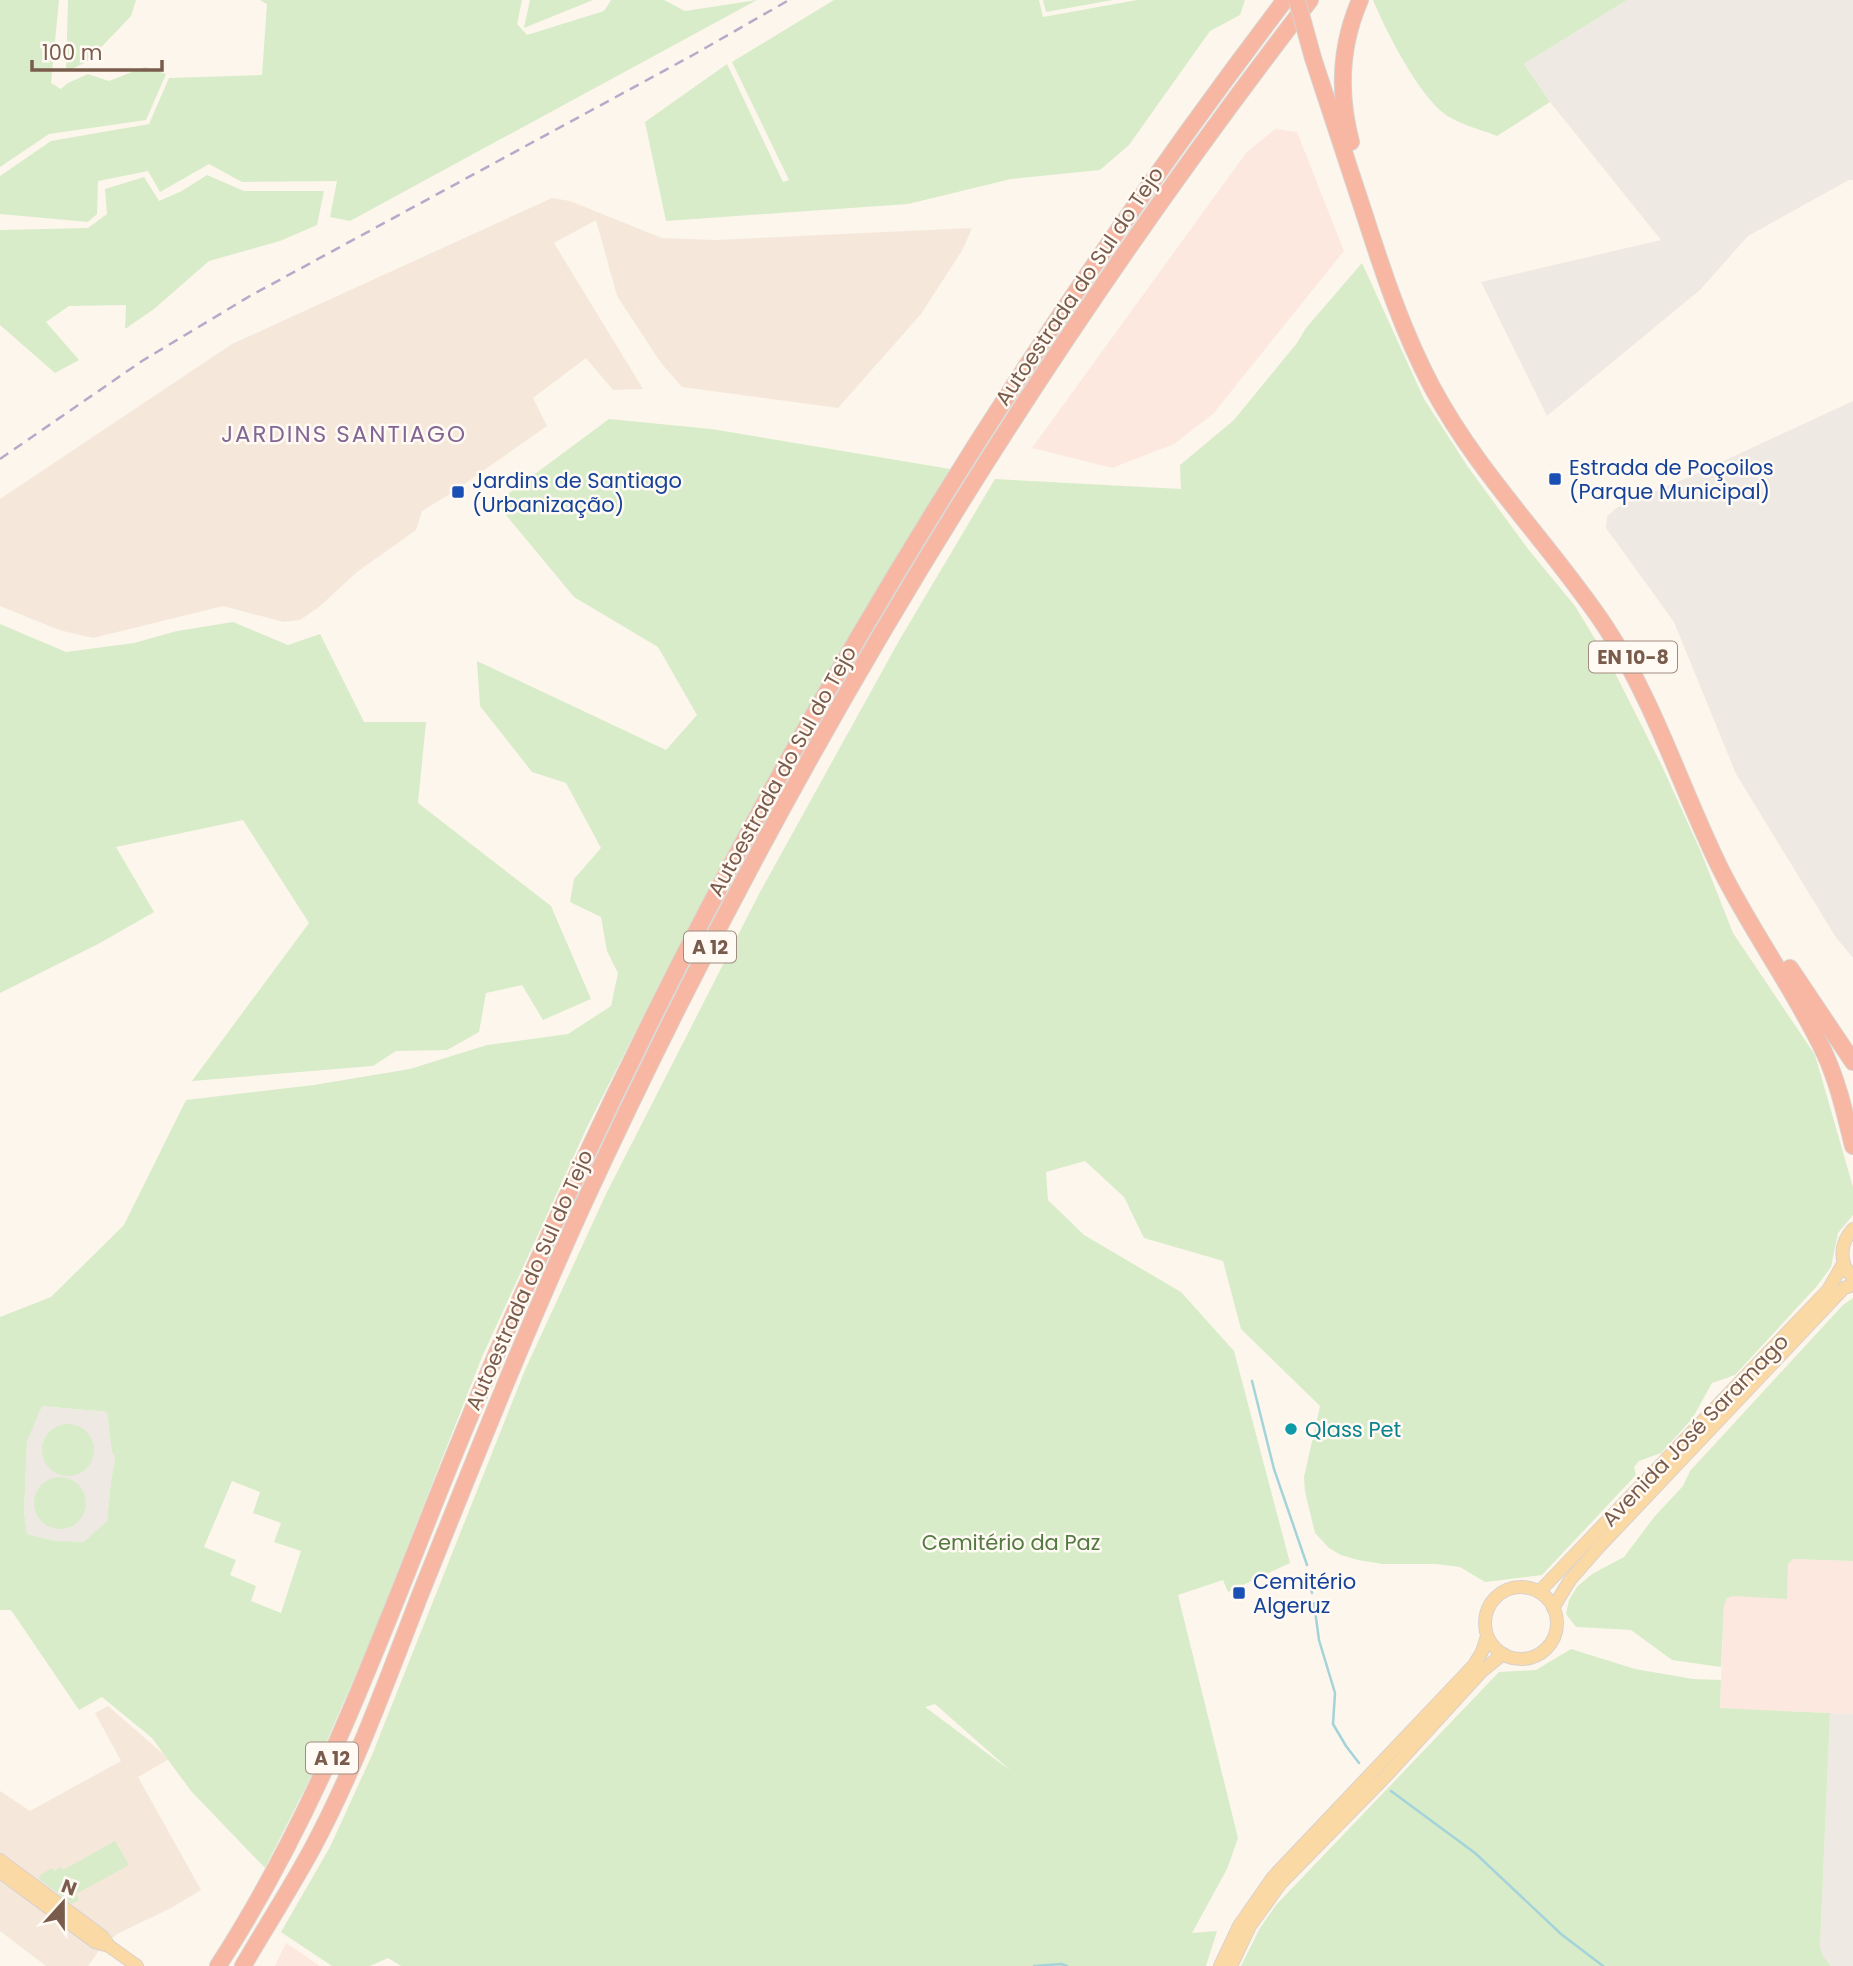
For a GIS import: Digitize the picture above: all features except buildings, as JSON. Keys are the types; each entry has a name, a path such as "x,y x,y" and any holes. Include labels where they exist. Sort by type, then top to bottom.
{"highway":[{"name":"Autoestrada do Sul do Tejo","path":"218,1966 275,1871 327,1769 533,1271 636,1052 747,835 878,605 1001,406 1142,195 1285,0"},
{"path":"1297,0 1312,58 1368,214"},
{"name":"Autoestrada do Sul do Tejo","path":"243,1966 318,1835 370,1721 510,1370 549,1282 653,1057 750,869 825,733 944,530 1059,349 1196,151 1310,0"},
{"path":"1360,0 1347,38 1342,87 1344,117 1368,214"},
{"name":"EN 10-8","path":"1368,214 1417,357 1462,437 1486,472 1583,595 1631,670 1664,737 1721,869 1853,1074"},
{"path":"1792,980 1853,1053"},
{"path":"1792,980 1832,1072 1853,1146"},
{"name":"EN 10-8","path":"1792,980 1853,1062"}],"main road":[{"name":"Avenida José Saramago","path":"1539,1592 1828,1290 1843,1264 1843,1245 1853,1229"},
{"path":"1843,1264 1853,1278"},
{"name":"Avenida José Saramago","path":"1503,1654 1525,1659 1536,1656 1545,1649 1556,1631 1553,1608 1570,1580 1844,1288 1853,1285"},
{"path":"1220,1966 1230,1942 1262,1891 1474,1665 1482,1653 1487,1636 1486,1614 1494,1599 1510,1588 1520,1587 1539,1592 1553,1608"},
{"path":"1231,1966 1250,1926 1276,1888 1387,1775 1482,1671 1503,1654 1496,1650 1487,1636"},
{"path":"0,1860 102,1936 108,1946"},
{"path":"0,1872 95,1942 108,1946 137,1966"}],"shaded area":[{"path":"1627,0 1853,0 1853,180 1748,236 1700,290 1547,416 1481,282 1661,240 1550,102 1524,64"},
{"path":"1275,129 1297,132 1344,251 1213,414 1174,444 1112,468 1032,448 1246,153"},
{"path":"552,198 570,201 662,238 716,240 972,228 963,249 921,314 838,408 682,387 661,363 617,296 596,220 554,243 643,389 613,390 586,358 533,398 547,426 422,511 416,530 357,572 319,607 300,620 284,622 223,606 93,638 59,630 0,606 0,499 232,344"},
{"path":"1853,401 1853,958 1835,936 1736,774 1674,622 1606,528 1607,516 1618,507"},
{"path":"41,1406 107,1412 115,1458 107,1521 84,1543 56,1541 27,1534 24,1512 27,1441"},
{"path":"1793,1559 1853,1561 1853,1714 1720,1708 1724,1604 1727,1598"},
{"path":"108,1706 169,1759 138,1777 201,1890 117,1934 100,1949 88,1966 46,1966 0,1931 0,1791 30,1811 121,1761 95,1713"},
{"path":"1830,1713 1853,1714 1853,1966 1831,1966 1820,1947"},
{"path":"286,1943 320,1966 275,1966"}],"green space":[{"path":"0,0 59,0 51,83 61,89 88,74 109,81 145,67 166,74 146,120 49,134 0,167"},
{"path":"68,0 136,0 131,16 88,61 66,72"},
{"path":"260,0 522,0 517,24 527,35 604,11 611,0 664,0 685,11 757,0 350,221 330,217 337,181 242,182 209,164 160,192 148,171 98,181 97,214 88,222 0,214 0,176 51,141 149,124 169,78 262,75 267,4"},
{"path":"530,0 593,0 524,28"},
{"path":"834,0 1039,0 1043,17 1137,0 1245,0 1240,15 1210,31 1129,145 1100,170 1011,179 908,204 666,221 645,122 727,64 783,182 789,180 732,62"},
{"path":"1043,0 1113,0 1046,12"},
{"path":"1373,0 1627,0 1524,64 1550,102 1497,136 1451,118 1428,98 1396,47"},
{"path":"207,175 244,191 324,191 317,225 280,241 209,261 154,309 125,329 126,305 69,306 46,322 79,360 55,373 0,325 0,230 88,228 107,214 105,189 144,177 159,201 182,191"},
{"name":"Cemitério da Paz","path":"1362,263 1424,399 1468,467 1528,549 1575,606 1612,667 1661,764 1701,852 1733,933 1815,1055 1853,1187 1853,1215 1838,1233 1831,1267 1817,1286 1735,1375 1712,1383 1692,1419 1661,1453 1639,1461 1634,1467 1636,1475 1542,1575 1485,1582 1460,1567 1383,1564 1341,1555 1329,1548 1315,1533 1304,1477 1320,1406 1241,1329 1223,1261 1144,1238 1124,1197 1085,1161 1046,1172 1048,1200 1084,1235 1181,1292 1234,1351 1290,1563 1228,1592 1223,1580 1178,1595 1238,1838 1227,1869 1192,1933 1217,1931 1206,1966 401,1966 388,1958 370,1966 332,1966 281,1932 330,1847 372,1755 525,1370 607,1192 760,892 900,639 995,479 1181,489 1180,465 1234,420 1297,343 1306,328","holes":["935,1704 1011,1771 925,1707"]},
{"path":"609,419 711,429 950,469 808,708 708,890 588,1125 482,1357 372,1637 313,1773 265,1868 191,1791 152,1738 102,1697 79,1710 11,1610 0,1610 0,1317 51,1297 124,1225 186,1100 314,1085 410,1069 487,1045 568,1034 611,1006 618,973 607,951 601,917 570,902 574,879 601,848 566,783 532,772 480,706 477,661 666,750 697,715 658,647 574,597 496,503","holes":["42,1406 107,1412 115,1458 107,1521 84,1542 56,1541 27,1534 24,1512 27,1441","232,1481 260,1492 253,1513 281,1523 274,1542 301,1551 281,1613 251,1601 256,1586 230,1575 236,1560 204,1547"]},
{"path":"233,622 288,645 320,634 364,722 426,722 418,803 551,906 591,999 543,1020 522,985 486,993 479,1032 447,1050 396,1051 373,1066 192,1081 309,923 243,820 116,847 154,912 100,943 0,993 0,624 66,652 134,643 177,631"},
{"path":"1853,1298 1853,1561 1793,1559 1788,1564 1787,1599 1727,1598 1724,1605 1721,1667 1672,1660 1631,1630 1576,1627 1566,1614 1569,1600 1577,1587 1592,1574 1624,1557 1655,1516 1683,1486 1690,1471 1843,1305"},
{"path":"68,1424 78,1426 86,1432 92,1440 92,1460 86,1468 78,1474 68,1476 58,1474 50,1468 44,1460 42,1450 44,1440 50,1432 58,1426"},
{"path":"60,1477 70,1479 78,1485 84,1493 84,1513 78,1521 70,1527 60,1529 50,1527 42,1521 36,1513 34,1503 36,1493 42,1485 50,1479"},
{"path":"1571,1649 1635,1669 1693,1679 1721,1680 1720,1708 1830,1713 1820,1947 1831,1966 1241,1966 1260,1928 1276,1905 1499,1672 1536,1670"},
{"path":"115,1841 129,1865 76,1894 79,1900 72,1904 39,1879 40,1875 52,1868 54,1871 61,1867 63,1870"}],"waterway":[{"path":"1252,1381 1274,1469 1307,1565"},
{"path":"1309,1577 1312,1593"},
{"path":"1314,1603 1319,1640 1335,1693 1333,1724 1359,1763"},
{"path":"1391,1791 1475,1853 1561,1934 1603,1966"},
{"path":"1034,1966 1067,1966"}],"railway":[{"path":"0,459 142,361 250,296 789,0"}],"place":[{"name":"Estrada de Poçoilos (Parque Municipal)","path":"1555,479"},
{"name":"Jardins de Santiago (Urbanização)","path":"458,492"},
{"name":"Qlass Pet","path":"1291,1429"},
{"name":"Cemitério Algeruz","path":"1239,1593"}],"district":[{"name":"JARDINS SANTIAGO","path":"344,434"}]}
